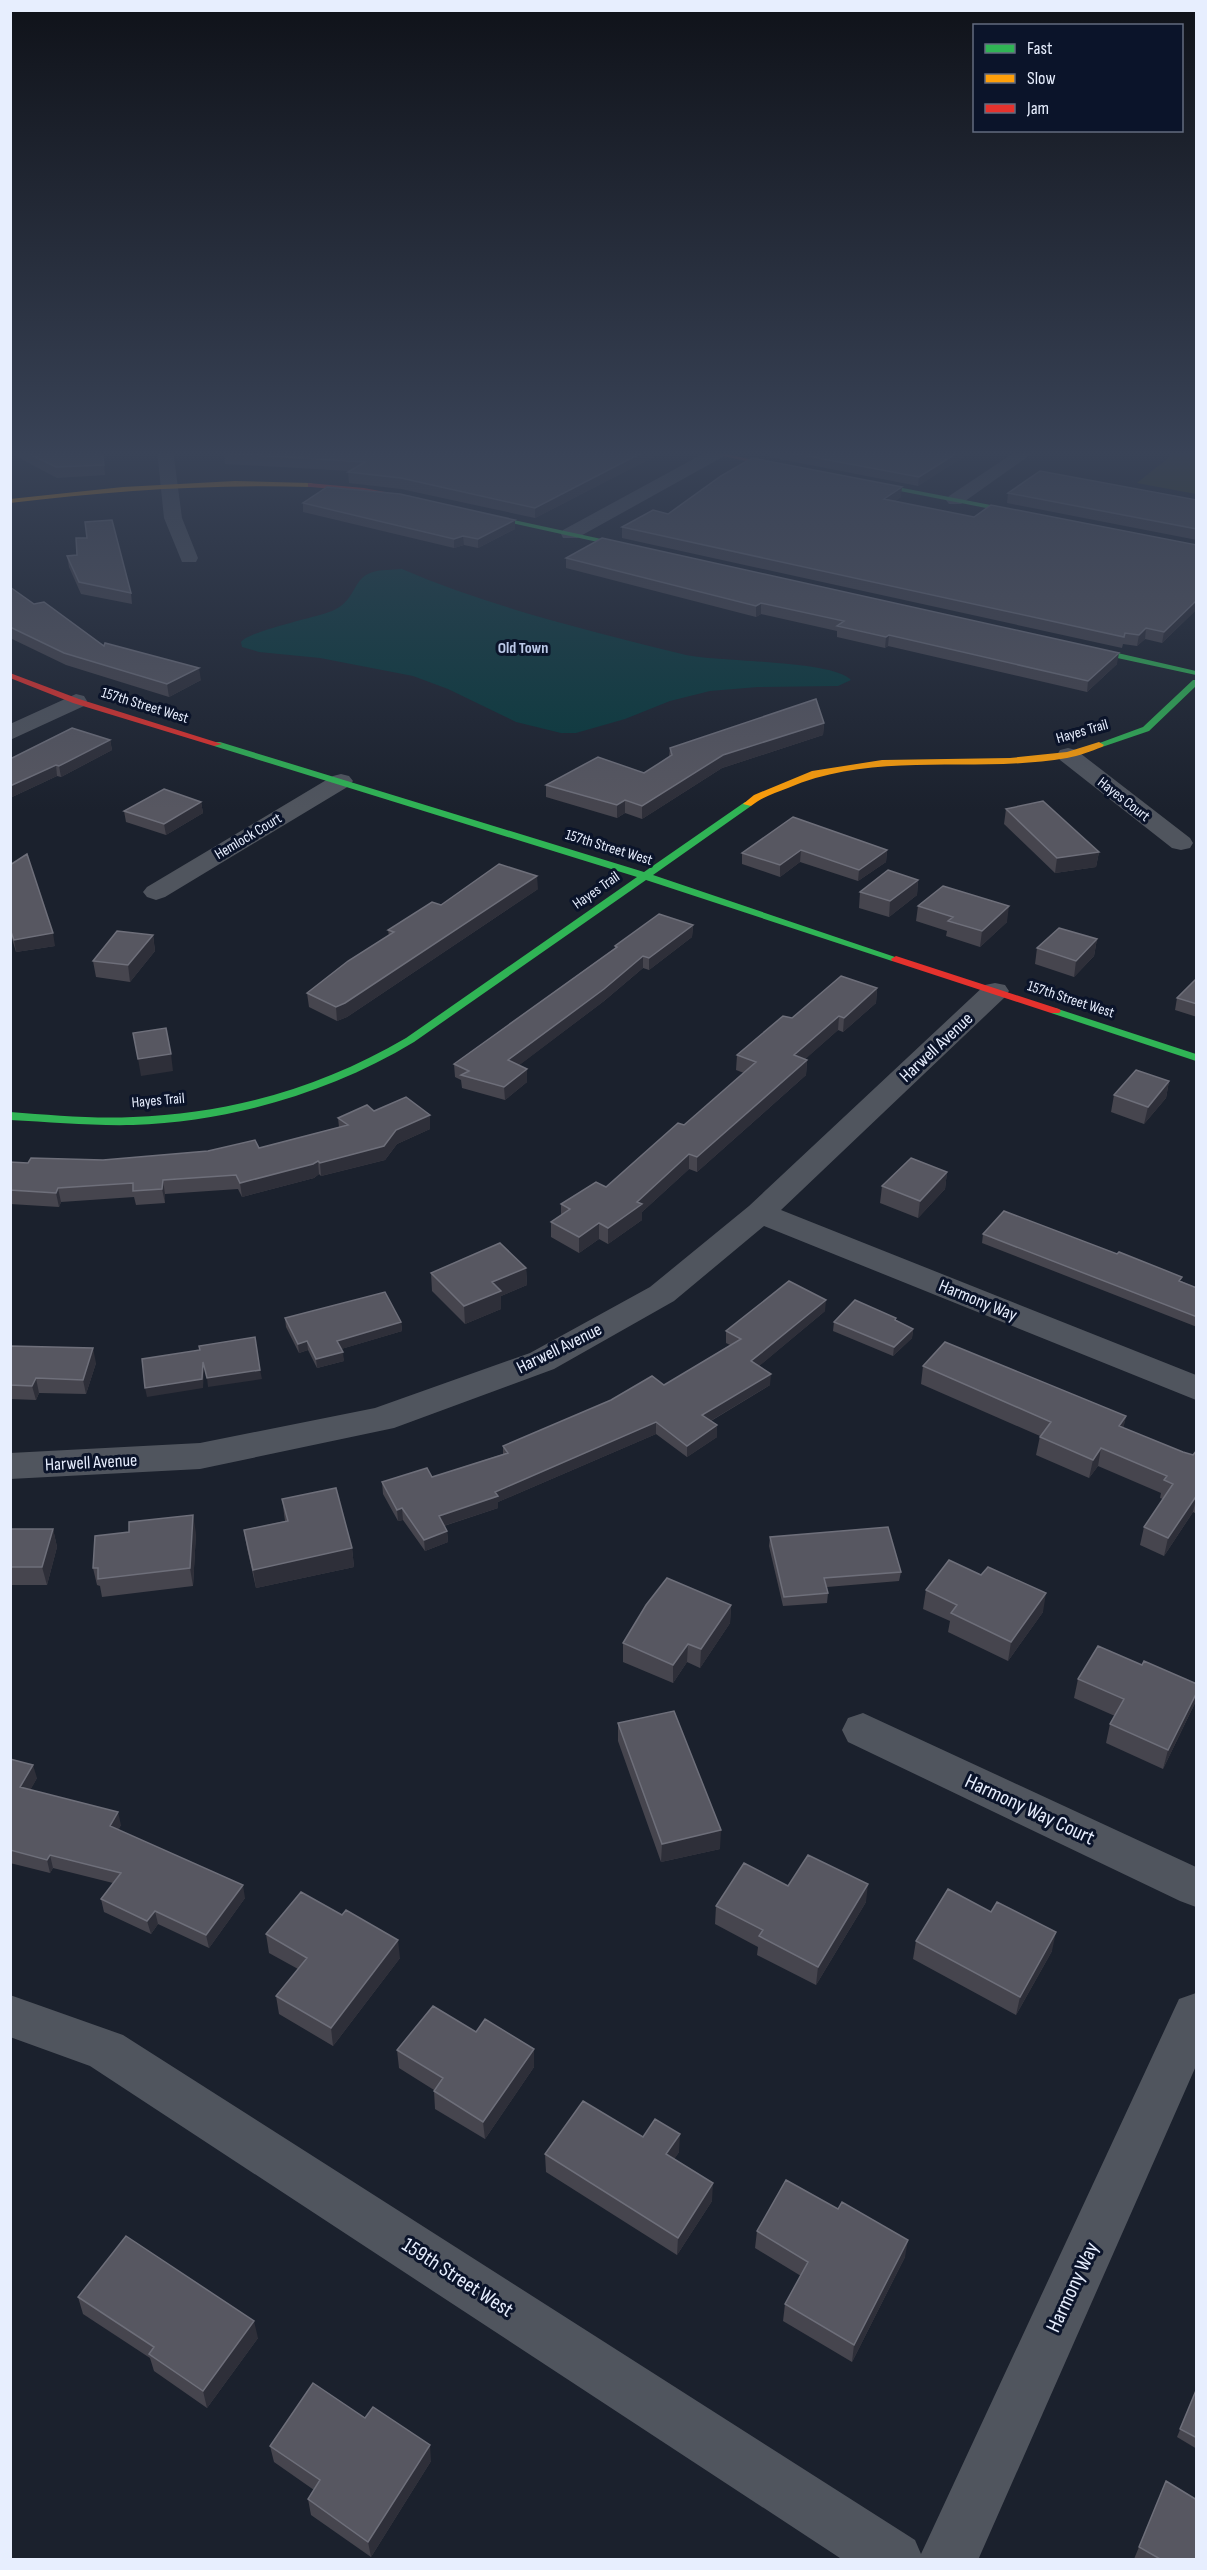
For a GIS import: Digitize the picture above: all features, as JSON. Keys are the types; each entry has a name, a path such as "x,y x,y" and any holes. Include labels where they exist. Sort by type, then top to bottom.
{"street":[{"path":"1057,642 1197,673"},
{"name":"157th Street West","path":"10,675 76,701 645,876 1197,1058"},
{"name":"Hayes Trail","path":"10,1116 77,1120 146,1120 224,1110 291,1094 356,1070 410,1040 757,797 812,774 882,763 1010,761 1068,755 1146,729 1197,682"},
{"path":"10,733 76,701"},
{"name":"Hayes Court","path":"1068,755 1181,843"},
{"name":"Hemlock Court","path":"156,892 341,781"},
{"name":"Harwell Avenue","path":"10,1466 200,1456 381,1419 542,1361 662,1294 760,1212 995,991"},
{"name":"Harmony Way","path":"760,1212 1197,1388"},
{"name":"Harmony Way Court","path":"863,1730 1197,1888"},
{"name":"Harmony Way","path":"948,2559 1197,2014"},
{"name":"159th Street West","path":"10,2016 106,2050 895,2559"}],"shaded area":[{"path":"382,570 404,570 471,596 507,607 578,628 686,655 799,665 840,673 851,680 838,686 758,687 710,691 670,701 625,719 576,733 561,733 516,722 448,689 413,676 320,658 259,652 242,647 241,642 246,638 340,607 364,576"}],"building":[{"path":"73,570 125,570 131,593 79,582"},
{"path":"613,570 746,570 1119,653 1088,681 889,635 886,637 837,626 844,621 761,603 756,606"},
{"path":"818,570 1197,570 1197,600 1164,632 1146,628 1139,635 1125,633 1124,637"},
{"path":"10,587 34,604 44,602 104,646 105,643 199,668 167,684 64,653 10,627"},
{"path":"816,699 824,723 723,755 642,806 625,800 617,805 546,785 598,757 644,773 672,755 670,748"},
{"path":"72,728 110,740 59,766 56,765 10,786 10,759"},
{"path":"164,789 201,802 164,824 124,811"},
{"path":"1043,801 1099,852 1057,858 1006,809"},
{"path":"793,817 887,850 859,870 801,850 780,865 742,853"},
{"path":"27,854 53,933 14,940 10,929 10,865"},
{"path":"499,864 537,876 345,1003 336,1007 307,993 348,961 394,932 388,930 432,902 441,905"},
{"path":"888,870 918,880 890,901 860,892"},
{"path":"943,886 1009,906 982,931 948,921 953,917 918,906"},
{"path":"659,914 693,925 649,958 643,956 604,989 508,1060 527,1069 504,1087 461,1075 469,1071 454,1064 617,947 615,946"},
{"path":"1059,928 1097,939 1076,961 1037,948"},
{"path":"117,931 153,935 128,965 93,961"},
{"path":"841,976 877,988 844,1018 839,1016 794,1055 807,1060 697,1157 689,1154 637,1202 642,1204 608,1228 599,1223 579,1237 551,1222 570,1209 561,1204 596,1182 606,1187 678,1123 684,1125 756,1062 737,1055 783,1016 792,1018"},
{"path":"1197,978 1197,1004 1177,998"},
{"path":"166,1028 171,1054 138,1059 133,1033"},
{"path":"1136,1070 1169,1081 1148,1107 1114,1095"},
{"path":"406,1097 430,1115 396,1130 384,1146 320,1163 318,1161 240,1183 236,1175 163,1180 162,1189 133,1191 133,1183 58,1188 56,1193 10,1190 10,1162 28,1163 31,1158 103,1160 208,1151 255,1140 259,1148 348,1125 338,1118 367,1105 374,1111"},
{"path":"911,1158 947,1172 920,1201 882,1186"},
{"path":"1004,1211 1182,1277 1179,1281 1197,1288 1197,1317 983,1234"},
{"path":"500,1243 526,1268 492,1282 501,1291 464,1306 431,1273"},
{"path":"789,1281 826,1300 751,1361 771,1374 702,1415 717,1425 687,1446 656,1422 495,1492 498,1496 439,1516 447,1531 424,1540 402,1508 397,1510 382,1482 427,1468 432,1477 508,1453 503,1446 611,1400 652,1376 664,1385 741,1339 726,1331"},
{"path":"385,1292 401,1322 337,1341 343,1352 316,1359 307,1341 298,1344 285,1318"},
{"path":"855,1300 896,1318 895,1320 913,1329 894,1347 834,1322"},
{"path":"255,1337 260,1370 207,1378 203,1362 202,1379 145,1388 142,1359 200,1350 199,1346"},
{"path":"945,1342 1126,1416 1119,1426 1183,1452 1193,1455 1197,1450 1197,1495 1168,1538 1144,1527 1173,1484 1164,1480 1167,1476 1101,1448 1093,1460 1040,1437 1051,1422 923,1366"},
{"path":"10,1346 93,1348 83,1380 36,1378 32,1386 10,1385"},
{"path":"336,1488 352,1548 253,1570 244,1530 288,1521 282,1499"},
{"path":"193,1515 190,1568 98,1579 98,1568 93,1568 95,1536 129,1532 129,1522"},
{"path":"888,1527 901,1572 824,1578 828,1593 784,1597 770,1537"},
{"path":"10,1529 53,1529 42,1567 10,1567"},
{"path":"949,1560 981,1575 988,1567 1046,1593 1011,1642 951,1613 957,1605 926,1590"},
{"path":"667,1578 731,1605 701,1649 688,1644 673,1665 623,1643 646,1605"},
{"path":"1098,1646 1142,1665 1144,1661 1197,1684 1197,1692 1168,1750 1110,1724 1124,1699 1078,1679"},
{"path":"674,1711 721,1830 662,1844 618,1723"},
{"path":"10,1759 33,1765 20,1787 118,1812 110,1826 243,1885 206,1935 155,1911 147,1921 101,1899 121,1873 50,1855 47,1860 10,1850"},
{"path":"808,1855 868,1884 818,1967 759,1936 763,1930 716,1906 744,1863 788,1886"},
{"path":"948,1889 991,1912 997,1902 1056,1932 1020,1997 916,1941"},
{"path":"301,1892 342,1915 346,1910 398,1940 331,2028 276,1996 307,1958 266,1934"},
{"path":"433,2006 476,2032 485,2019 534,2049 483,2122 434,2091 443,2078 397,2050"},
{"path":"583,2101 643,2137 655,2119 680,2134 666,2154 713,2183 678,2238 545,2154"},
{"path":"786,2180 838,2209 842,2202 908,2240 854,2345 785,2304 808,2262 757,2231"},
{"path":"126,2236 254,2321 203,2391 149,2354 154,2347 78,2297"},
{"path":"313,2383 365,2418 373,2407 430,2445 368,2542 308,2499 320,2480 270,2446"},
{"path":"1197,2388 1197,2438 1180,2429"},
{"path":"1166,2481 1197,2500 1197,2559 1160,2559 1139,2547"}],"traffic: fast":[{"path":"1074,646 1196,673"},
{"path":"1099,745 1146,729 1196,682"},
{"path":"217,744 645,876 896,959"},
{"path":"10,1116 118,1121 190,1116 277,1099 332,1080 410,1040 748,804"},
{"path":"1055,1011 1196,1058"}],"traffic: slow":[{"path":"748,804 757,797 812,774 882,763 1010,761 1068,755 1099,745"}],"traffic: jam":[{"path":"10,675 76,701 217,744"},
{"path":"896,959 1055,1011"}],"district":[{"name":"Old Town","path":"523,647"}]}
